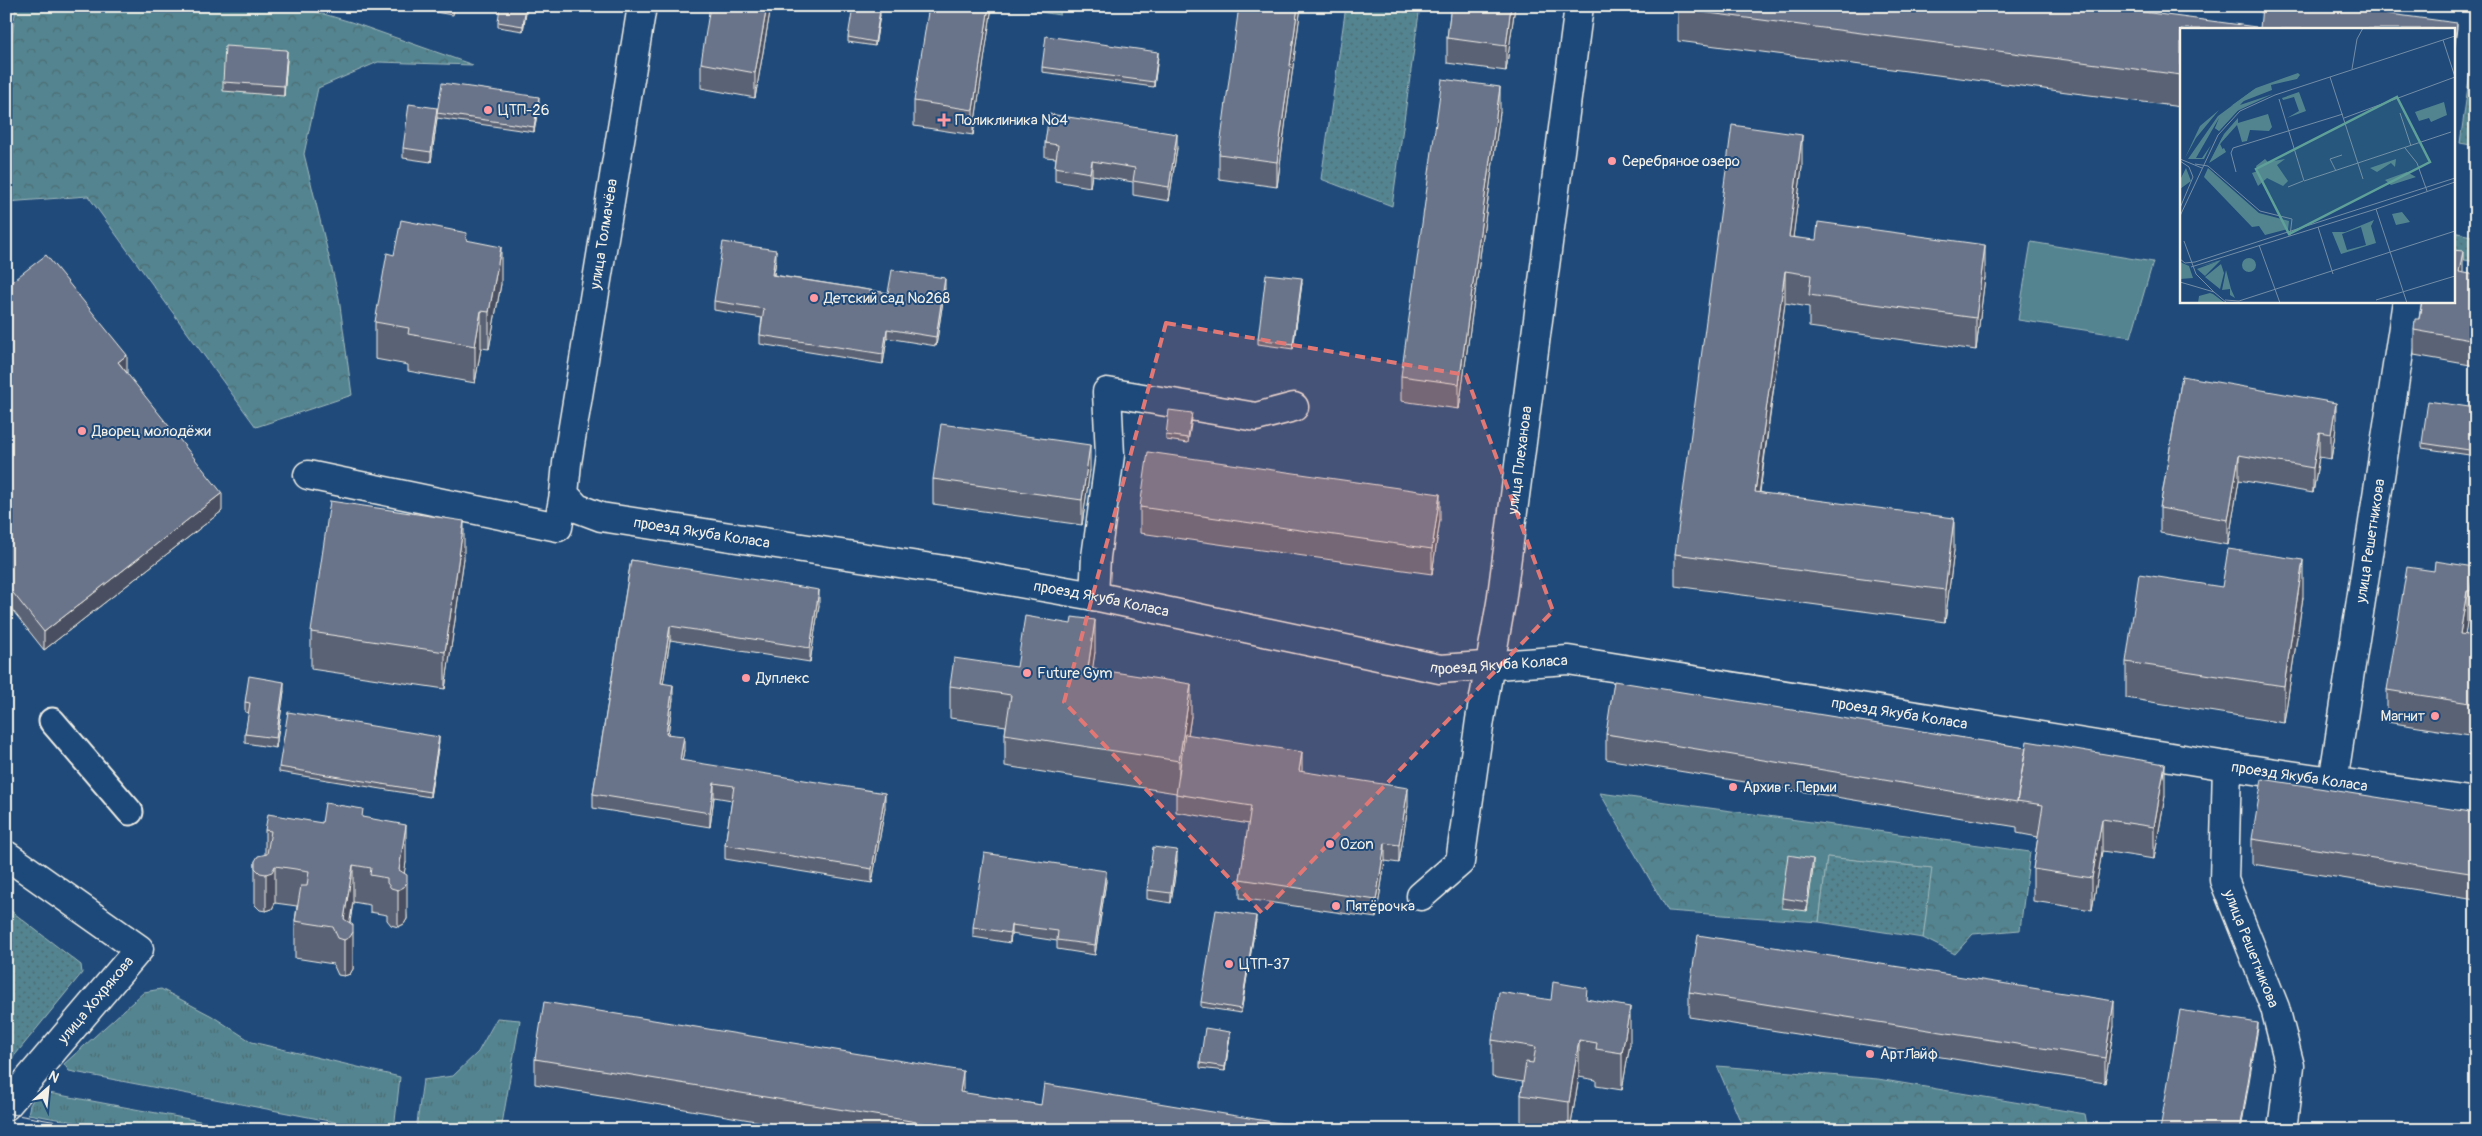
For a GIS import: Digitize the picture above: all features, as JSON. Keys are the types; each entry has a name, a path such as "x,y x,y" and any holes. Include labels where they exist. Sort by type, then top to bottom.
{"street":[{"name":"улица Толмачёва","path":"564,494 567,463 642,6"},
{"name":"улица Плеханова","path":"1421,896 1460,862 1480,720 1501,603 1579,6"},
{"name":"улица Решетникова","path":"2333,782 2407,302"},
{"path":"1094,596 1096,557 1110,455 1106,392 1256,417 1294,407"},
{"path":"308,475 558,527 564,494"},
{"name":"проезд Якуба Коласа","path":"564,494 577,508 601,517 951,571 1094,596 1440,669 1568,660 2227,766 2476,802"},
{"path":"52,721 130,812"},
{"name":"улица Решетникова","path":"2227,766 2224,880 2275,1008 2290,1066 2282,1130"},
{"name":"улица Хохрякова","path":"6,855 139,948 6,1106"}],"highlighted area":[{"path":"1166,323 1466,375 1553,611 1262,913 1064,702"}],"green space":[{"path":"16,6 296,6 351,22 473,65 378,62 318,88 304,154 339,298 352,395 256,427 88,196 6,202 6,44 11,44"},
{"path":"1034,6 1061,6 1060,15 1034,11"},
{"path":"1346,6 1420,6 1392,206 1321,179"},
{"path":"2476,37 2476,146 2460,143"},
{"path":"2454,232 2476,237 2476,262 2454,258"},
{"path":"2031,242 2153,262 2131,337 2018,320"},
{"path":"1600,793 2030,852 2020,930 1973,934 1955,954 1923,938 1931,868 1827,857 1819,922 1668,911"},
{"path":"1827,857 1932,868 1923,938 1819,922"},
{"path":"6,907 81,965 82,973 11,1060 6,1059"},
{"path":"161,989 212,1016 252,1042 400,1077 394,1130 376,1130 69,1071 64,1064 144,992"},
{"path":"497,1018 520,1020 501,1130 416,1130 423,1080 453,1076 478,1052"},
{"path":"1717,1066 1878,1079 2085,1114 2088,1130 1744,1130"},
{"path":"38,1091 248,1130 120,1130 28,1114 30,1105"}],"building":[{"path":"500,6 526,6 523,26 498,22"},
{"path":"710,6 767,6 755,73 701,63"},
{"path":"853,6 880,10 875,42 848,37"},
{"path":"929,6 989,6 973,110 914,101"},
{"path":"1239,6 1298,6 1277,162 1219,154"},
{"path":"1451,6 1511,6 1506,46 1447,38"},
{"path":"1679,6 2098,6 2256,28 2180,28 2180,75 1678,9"},
{"path":"2262,6 2331,6 2457,23 2454,46 2454,28 2260,28"},
{"path":"1046,36 1158,52 1154,82 1042,67"},
{"path":"225,46 287,50 284,86 223,82"},
{"path":"1442,79 1500,87 1459,384 1401,376"},
{"name":"ЦТП-26","path":"442,83 539,97 534,127 437,113"},
{"path":"409,104 437,108 431,152 403,148"},
{"path":"1049,114 1177,134 1169,187 1133,181 1135,168 1092,161 1090,173 1055,167 1058,145 1045,143"},
{"path":"1732,125 1802,135 1789,237 1816,240 1818,222 1985,245 1976,318 1809,295 1811,275 1785,271 1755,492 1954,518 1945,590 1675,554"},
{"path":"401,220 467,233 466,240 501,247 489,312 481,311 475,346 408,334 409,328 375,322 387,253 394,255"},
{"path":"723,242 776,250 772,275 888,293 892,270 945,278 936,337 887,329 883,354 760,335 764,309 714,301"},
{"path":"2454,250 2463,251 2459,272 2476,275 2476,341 2414,330 2415,319 2419,319 2422,302 2454,302"},
{"name":"Дворец молодёжи","path":"46,255 127,355 118,362 222,493 44,632 6,584 6,286"},
{"path":"1266,274 1302,278 1293,344 1258,339"},
{"path":"2182,376 2336,403 2331,434 2319,432 2313,468 2239,455 2228,520 2160,508"},
{"path":"2428,401 2476,408 2476,451 2422,443"},
{"path":"1169,410 1192,413 1188,438 1166,435"},
{"path":"941,424 1090,445 1082,500 933,479"},
{"path":"1148,452 1440,494 1432,549 1140,507"},
{"path":"330,501 464,521 445,652 311,632"},
{"path":"2228,549 2303,560 2284,686 2126,662 2139,574 2222,587"},
{"path":"631,560 819,590 810,648 670,626 661,683 673,685 666,734 684,736 680,760 885,793 872,869 725,845 734,786 714,783 710,813 593,794"},
{"path":"2435,561 2474,567 2470,591 2467,591 2460,634 2476,636 2476,704 2387,690 2407,567 2434,571"},
{"path":"1025,616 1071,624 1072,617 1095,620 1088,668 1191,684 1179,761 1005,734 1011,695 950,686 954,658 1017,667"},
{"path":"249,676 284,682 276,738 245,734 250,703 245,702"},
{"path":"1614,681 2026,748 2017,802 1606,734"},
{"path":"288,712 439,737 430,792 279,767"},
{"path":"1185,734 1302,752 1299,771 1408,788 1399,845 1385,843 1376,900 1240,879 1251,806 1176,794"},
{"path":"2027,741 2165,764 2154,827 2102,819 2092,878 2033,869 2043,805 2017,801"},
{"path":"2262,779 2476,813 2476,874 2252,839"},
{"path":"325,803 363,809 362,817 406,825 399,870 407,875 407,882 404,887 398,890 391,888 387,883 387,878 370,875 371,868 353,865 344,919 353,925 353,932 350,937 344,940 338,938 333,927 295,921 301,886 307,886 309,871 275,866 272,872 266,874 260,873 255,868 255,861 258,856 267,854 271,831 265,830 268,814 322,823"},
{"path":"1153,847 1177,850 1171,893 1147,890"},
{"path":"984,853 1106,871 1095,945 1057,940 1058,931 1011,925 1010,933 973,927"},
{"path":"1788,855 1813,859 1807,902 1782,898"},
{"name":"ЦТП-37","path":"1216,910 1256,916 1241,1009 1201,1002"},
{"path":"1698,935 2114,1001 2105,1058 1689,992"},
{"path":"1553,982 1587,988 1586,999 1630,1007 1622,1053 1596,1049 1597,1043 1579,1040 1569,1102 1521,1095 1526,1062 1533,1063 1536,1047 1492,1040 1499,992 1551,1000"},
{"path":"544,1002 963,1071 960,1092 1041,1105 1044,1084 1321,1130 941,1130 941,1126 535,1059"},
{"path":"2180,1010 2258,1023 2240,1130 2160,1130"},
{"path":"1205,1028 1230,1032 1225,1067 1200,1063"}],"tram line":[{"path":"6,1113 102,1130"},
{"path":"6,1129 12,1130"}],"place":[{"name":"ЦТП-26","path":"488,110"},
{"name":"Поликлиника №4","path":"944,120"},
{"name":"Серебряное озеро","path":"1612,161"},
{"name":"Детский сад №268","path":"814,298"},
{"name":"Дворец молодёжи","path":"82,431"},
{"name":"Future Gym","path":"1027,673"},
{"name":"Дуплекс","path":"746,678"},
{"name":"Магнит","path":"2435,716"},
{"name":"Архив г. Перми","path":"1733,787"},
{"name":"Ozon","path":"1330,844"},
{"name":"Пятёрочка","path":"1336,906"},
{"name":"ЦТП-37","path":"1229,964"},
{"name":"АртЛайф","path":"1870,1054"}]}
